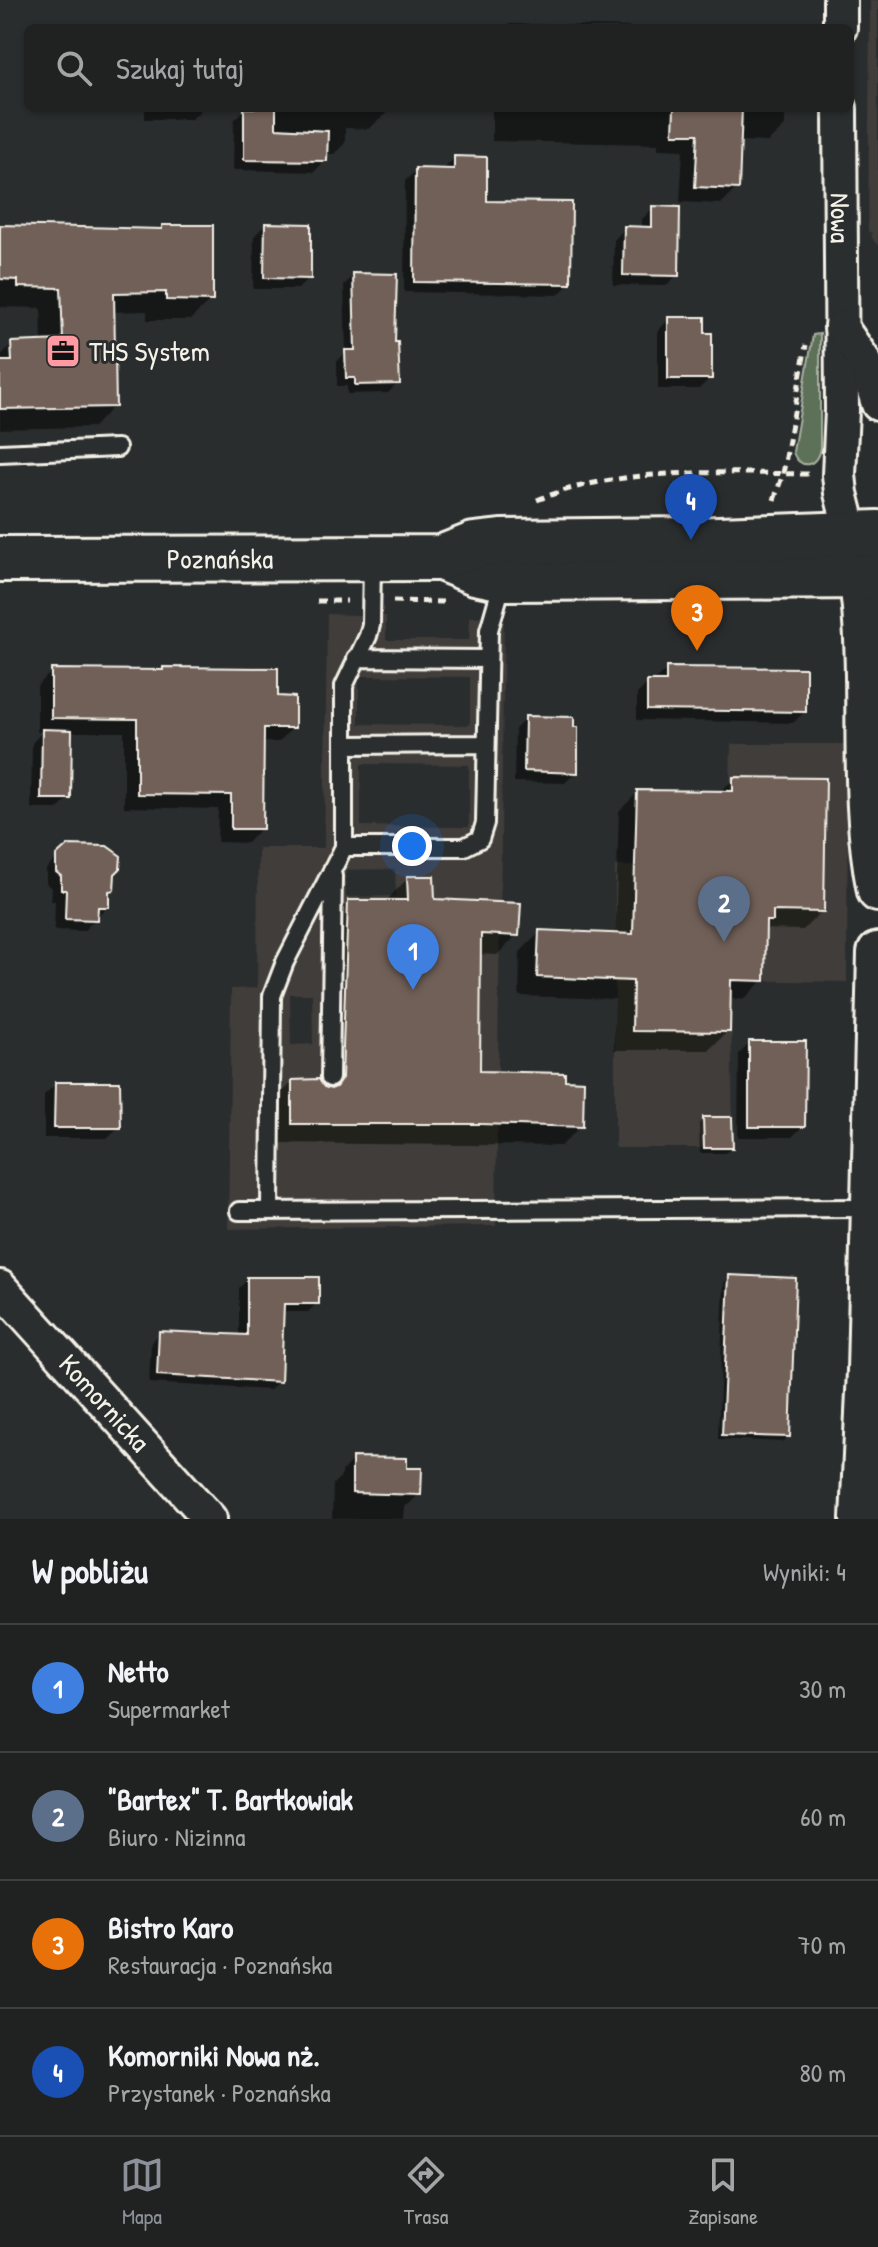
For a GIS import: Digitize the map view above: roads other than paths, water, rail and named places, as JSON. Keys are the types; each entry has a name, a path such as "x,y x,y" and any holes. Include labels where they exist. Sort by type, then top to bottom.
{"main road":[{"name":"Poznańska","path":"0,559 372,580 474,545 501,542 691,540 864,533"},
{"name":"Poznańska","path":"441,558 475,572 500,590 870,576"}],"street":[{"path":"840,0 840,24"},
{"name":"Nowa","path":"840,112 842,410 839,475 841,493 864,533"},
{"path":"841,327 878,332"},
{"path":"841,327 865,362 878,404"},
{"path":"864,533 870,576 871,848 878,891"},
{"path":"861,1519 875,1194 878,953"},
{"name":"Komornicka","path":"0,1287 210,1519"}],"lane":[{"path":"0,453 117,448"},
{"path":"270,1211 272,996 285,962 344,847 344,686 368,636 372,580"},
{"path":"344,847 464,847 480,839 485,823 489,630 500,590"},
{"path":"356,658 488,659"},
{"path":"344,745 486,744"},
{"path":"330,1078 333,871"},
{"path":"239,1211 875,1194"}],"place":[{"name":"THS System","path":"63,351"},
{"name":"Komorniki Nowa nż.","path":"691,540"},
{"name":"Bistro Karo","path":"697,651"},
{"name":"\"Bartex\" T. Bartkowiak","path":"724,942"},
{"name":"Netto","path":"413,990"}]}
